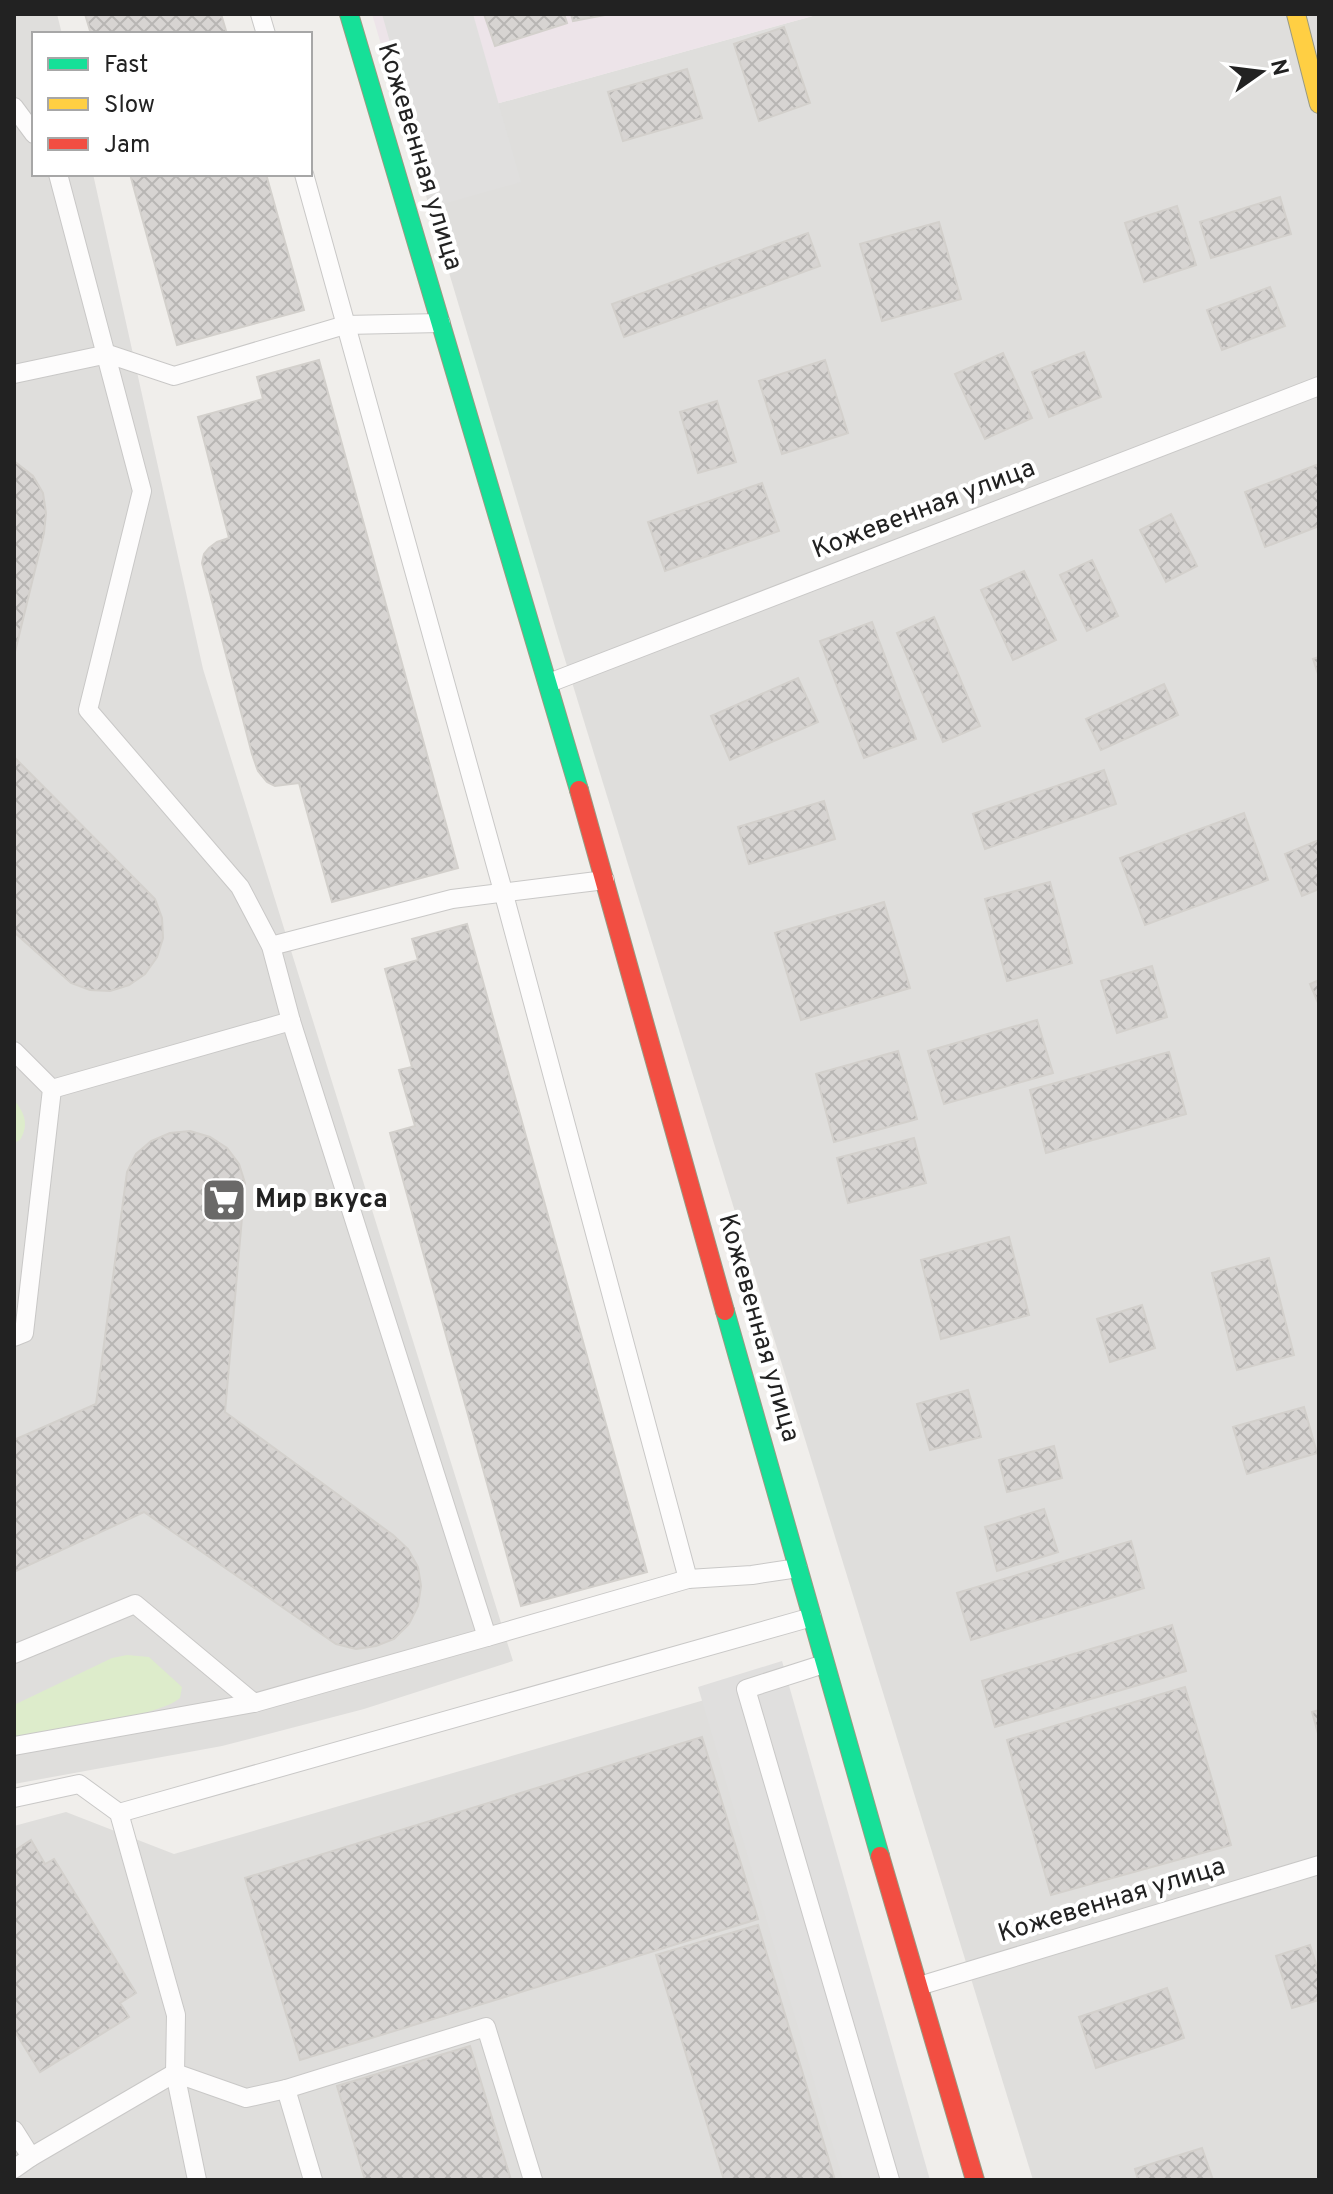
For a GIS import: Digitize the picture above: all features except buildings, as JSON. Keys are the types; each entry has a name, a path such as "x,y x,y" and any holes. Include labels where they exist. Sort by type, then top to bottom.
{"main road":[{"name":"Кожевенная улица","path":"349,14 549,683 824,1664 975,2180"},
{"path":"1296,14 1319,104"}],"lane":[{"path":"14,107 32,131"},
{"path":"59,176 142,491 88,710 240,887 271,946 291,1021 487,1637"},
{"path":"305,176 503,891 688,1579"},
{"path":"14,374 108,354 174,376 345,325 441,323"},
{"name":"Кожевенная улица","path":"549,683 1319,386"},
{"path":"271,946 452,899 605,880"},
{"path":"52,1089 291,1021"},
{"path":"14,1051 52,1089"},
{"path":"14,1337 24,1333 52,1089"},
{"path":"14,1746 254,1703 688,1579 798,1568"},
{"path":"14,1654 135,1604 254,1703"},
{"path":"119,1813 812,1617"},
{"path":"824,1664 746,1689 890,2180"},
{"path":"14,1798 79,1784 119,1813 176,2015 175,2073 197,2180"},
{"name":"Кожевенная улица","path":"919,1986 1319,1865"},
{"path":"14,2169 175,2073 246,2098 286,2089 486,2027 533,2180"},
{"path":"286,2089 313,2180"},
{"path":"14,2130 31,2157"}],"shaded area":[{"path":"14,14 57,14 62,32 32,32 32,176 93,176 203,669 513,1661 364,1709 222,1746 14,1784"},
{"path":"372,14 820,14 406,129"},
{"path":"382,14 473,14 521,182 436,206"},
{"path":"820,14 1319,14 1319,2180 1033,2180 559,640 406,129"},
{"path":"782,1661 930,2180 843,2180 698,1687"},
{"path":"725,1694 868,2180 14,2180 14,1826 66,1812 174,1854"}],"green space":[{"path":"14,1100 25,1124 23,1135 14,1143"},
{"path":"127,1655 149,1657 182,1687 180,1698 168,1705 127,1717 14,1737 14,1705 112,1658"}],"traffic: fast":[{"path":"349,14 579,790"},
{"path":"725,1311 880,1856"}],"traffic: slow":[{"path":"1296,14 1319,104"}],"traffic: jam":[{"path":"579,790 725,1311"},
{"path":"880,1856 975,2180"}],"place":[{"name":"Мир вкуса","path":"224,1200"}]}
